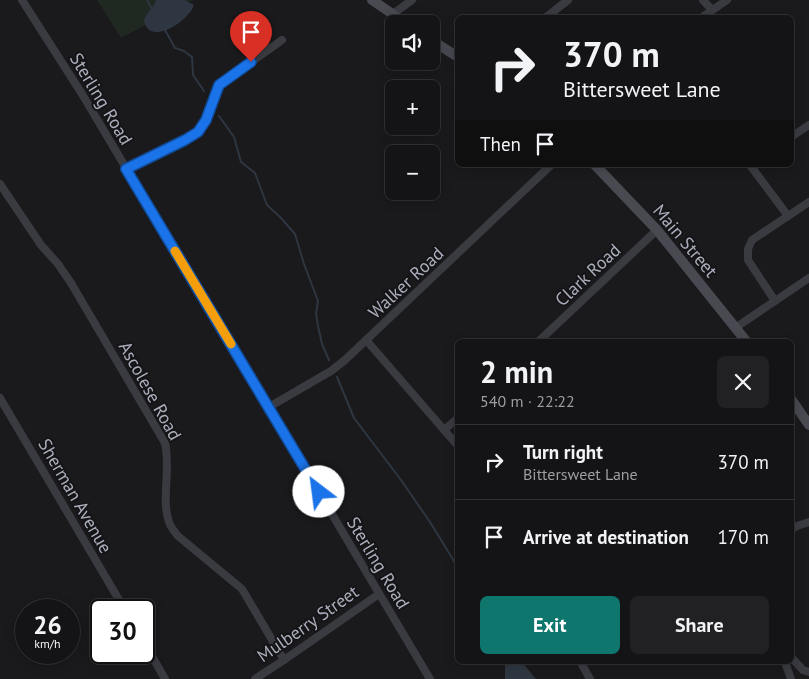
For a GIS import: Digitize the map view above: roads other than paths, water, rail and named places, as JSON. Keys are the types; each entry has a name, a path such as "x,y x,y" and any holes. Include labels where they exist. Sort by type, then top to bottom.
{"main road":[{"path":"372,0 393,14"},
{"path":"440,46 455,55"},
{"name":"Main Street","path":"596,167 657,230 744,339"},
{"path":"794,402 805,412 809,425"}],"street":[{"name":"Sterling Road","path":"22,0 82,94 430,679"},
{"path":"393,14 412,0"},
{"path":"549,15 568,0"},
{"path":"704,0 712,10"},
{"path":"705,15 727,0"},
{"path":"126,169 198,132 206,120 219,85 282,40"},
{"path":"794,135 809,125"},
{"name":"Walker Road","path":"269,407 331,371 345,360 550,167"},
{"path":"751,167 788,216"},
{"name":"Ascolese Road","path":"0,184 41,245 58,264 71,283 165,443 168,459 167,512 172,530 242,589 284,660"},
{"path":"776,301 748,260 748,248 752,240 809,202"},
{"name":"Clark Road","path":"541,339 657,230"},
{"path":"736,328 809,278"},
{"path":"366,340 455,443"},
{"name":"Sherman Avenue","path":"0,398 119,599"},
{"path":"444,430 455,421"},
{"path":"794,528 809,522"},
{"name":"Mulberry Street","path":"255,679 378,594"},
{"path":"794,660 803,670 809,672"},
{"path":"155,661 165,679"},
{"path":"582,664 590,679"},
{"path":"786,664 792,679"}],"waterway":[{"path":"147,0 152,9"},
{"path":"165,30 175,48 184,51 192,57 193,75 204,91"},
{"path":"219,116 234,137 241,162 255,173 267,205 295,234 318,301 316,314 318,326 322,344 329,360"},
{"path":"337,377 354,418 401,480 455,563"}]}
